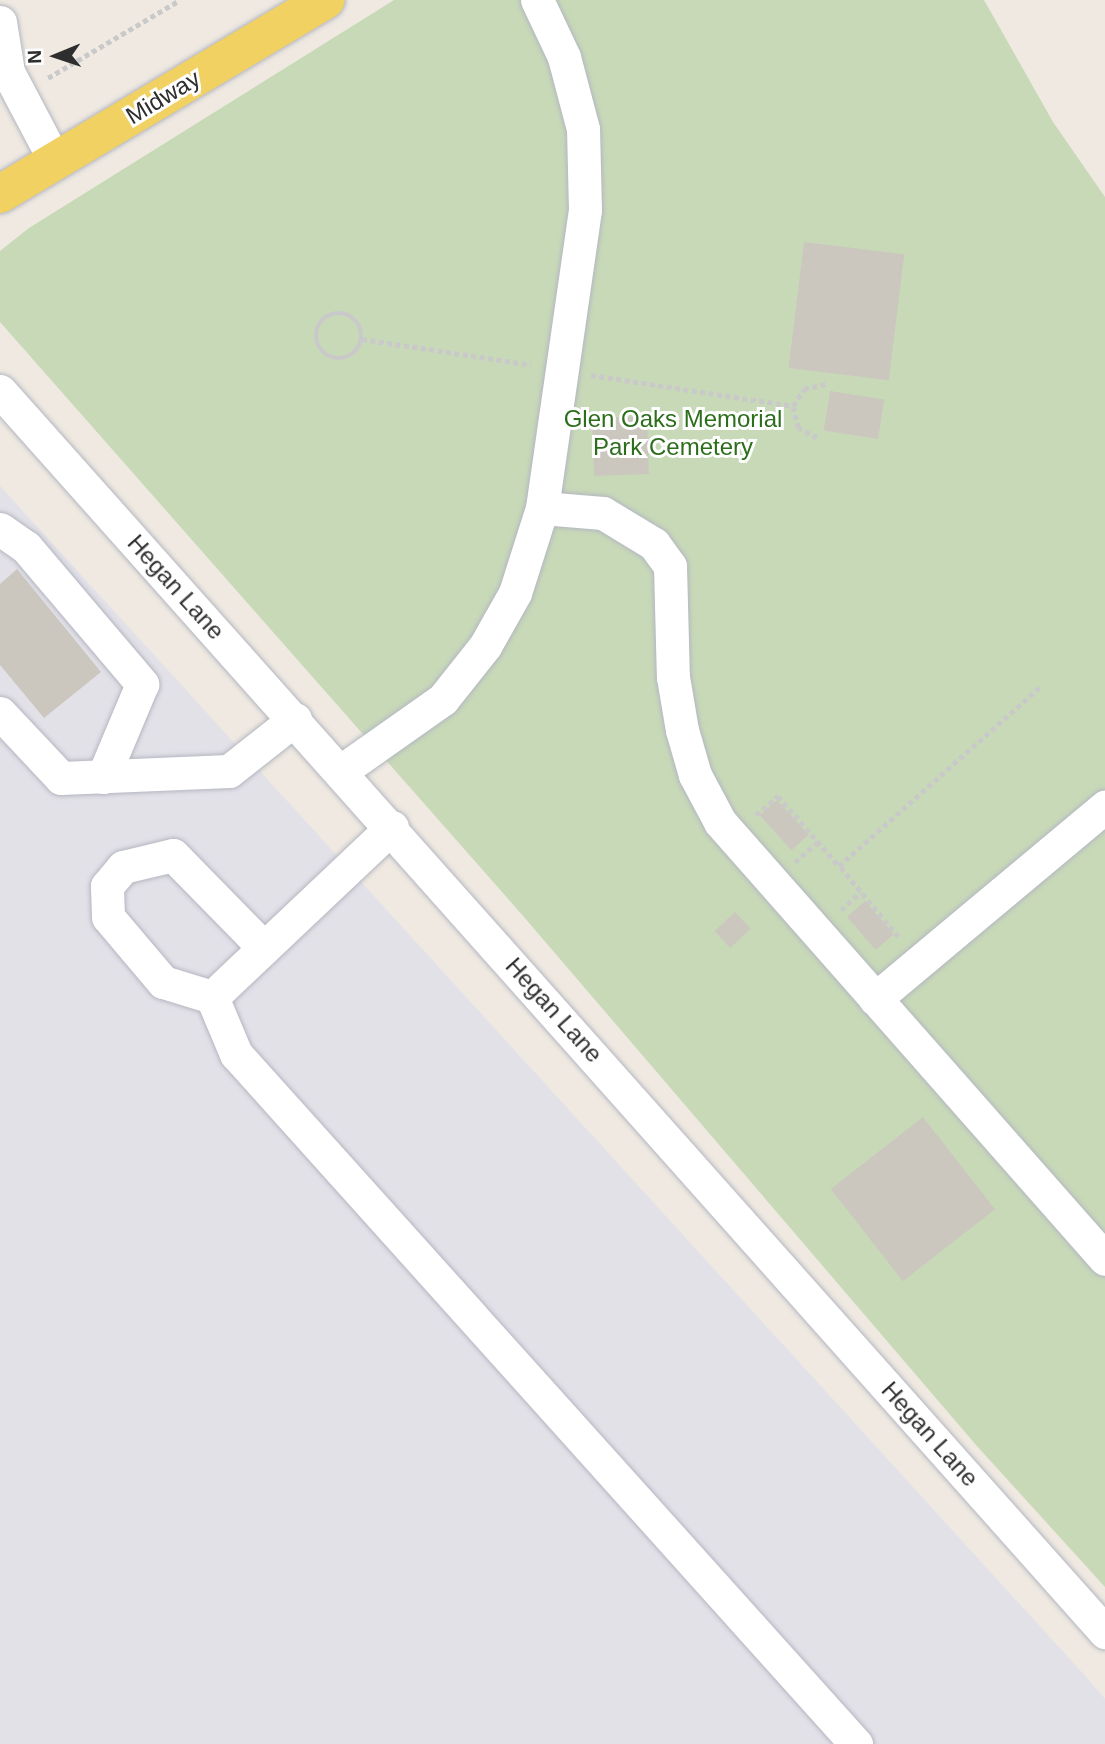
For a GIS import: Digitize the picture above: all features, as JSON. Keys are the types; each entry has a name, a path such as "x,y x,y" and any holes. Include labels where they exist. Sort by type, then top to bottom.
{"main road":[{"name":"Midway","path":"0,194 326,0"}],"street":[{"path":"341,771 443,699 485,646 515,593 542,508 584,210 583,130 564,57 537,0"},
{"path":"0,22 8,72 55,161"},
{"name":"Hegan Lane","path":"0,391 392,827 1105,1632"},
{"path":"542,508 604,513 654,544 670,566 673,677 685,741 706,798 720,822 1105,1259"},
{"path":"0,529 26,547 142,684 103,777"},
{"path":"0,713 61,778 229,771 295,719"},
{"path":"875,999 1105,807"},
{"path":"212,998 392,827"},
{"path":"264,948 173,855 123,867 107,886 108,917 163,982 212,998 236,1054 856,1744"}],"path":[{"path":"21,93 180,0"},
{"path":"344,312 360,324 362,339 356,353 336,359 326,355 316,337 324,318 344,312"},
{"path":"362,339 525,364"},
{"path":"590,374 793,406"},
{"path":"817,438 798,428 793,406 804,389 824,384"},
{"path":"839,866 1042,685"},
{"path":"749,822 778,796 900,936 890,945"},
{"path":"789,867 818,842"},
{"path":"832,918 861,892"}],"shaded area":[{"path":"0,486 1088,1679 1105,1699 1105,1744 0,1744"}],"green space":[{"name":"Glen Oaks Memorial Park Cemetery","path":"394,0 984,0 1053,122 1105,197 1105,1587 976,1445 524,917 0,322 0,251 29,228"}],"building":[{"path":"804,242 904,254 889,380 789,368"},
{"path":"830,391 884,400 878,439 824,431"},
{"path":"647,416 649,474 594,476 592,418"},
{"path":"17,569 101,672 44,718 0,665 0,584"},
{"path":"777,800 808,835 791,850 760,815"},
{"path":"865,901 894,934 876,950 847,917"},
{"path":"735,912 751,929 730,948 715,931"},
{"path":"923,1117 995,1209 903,1281 831,1189"}]}
